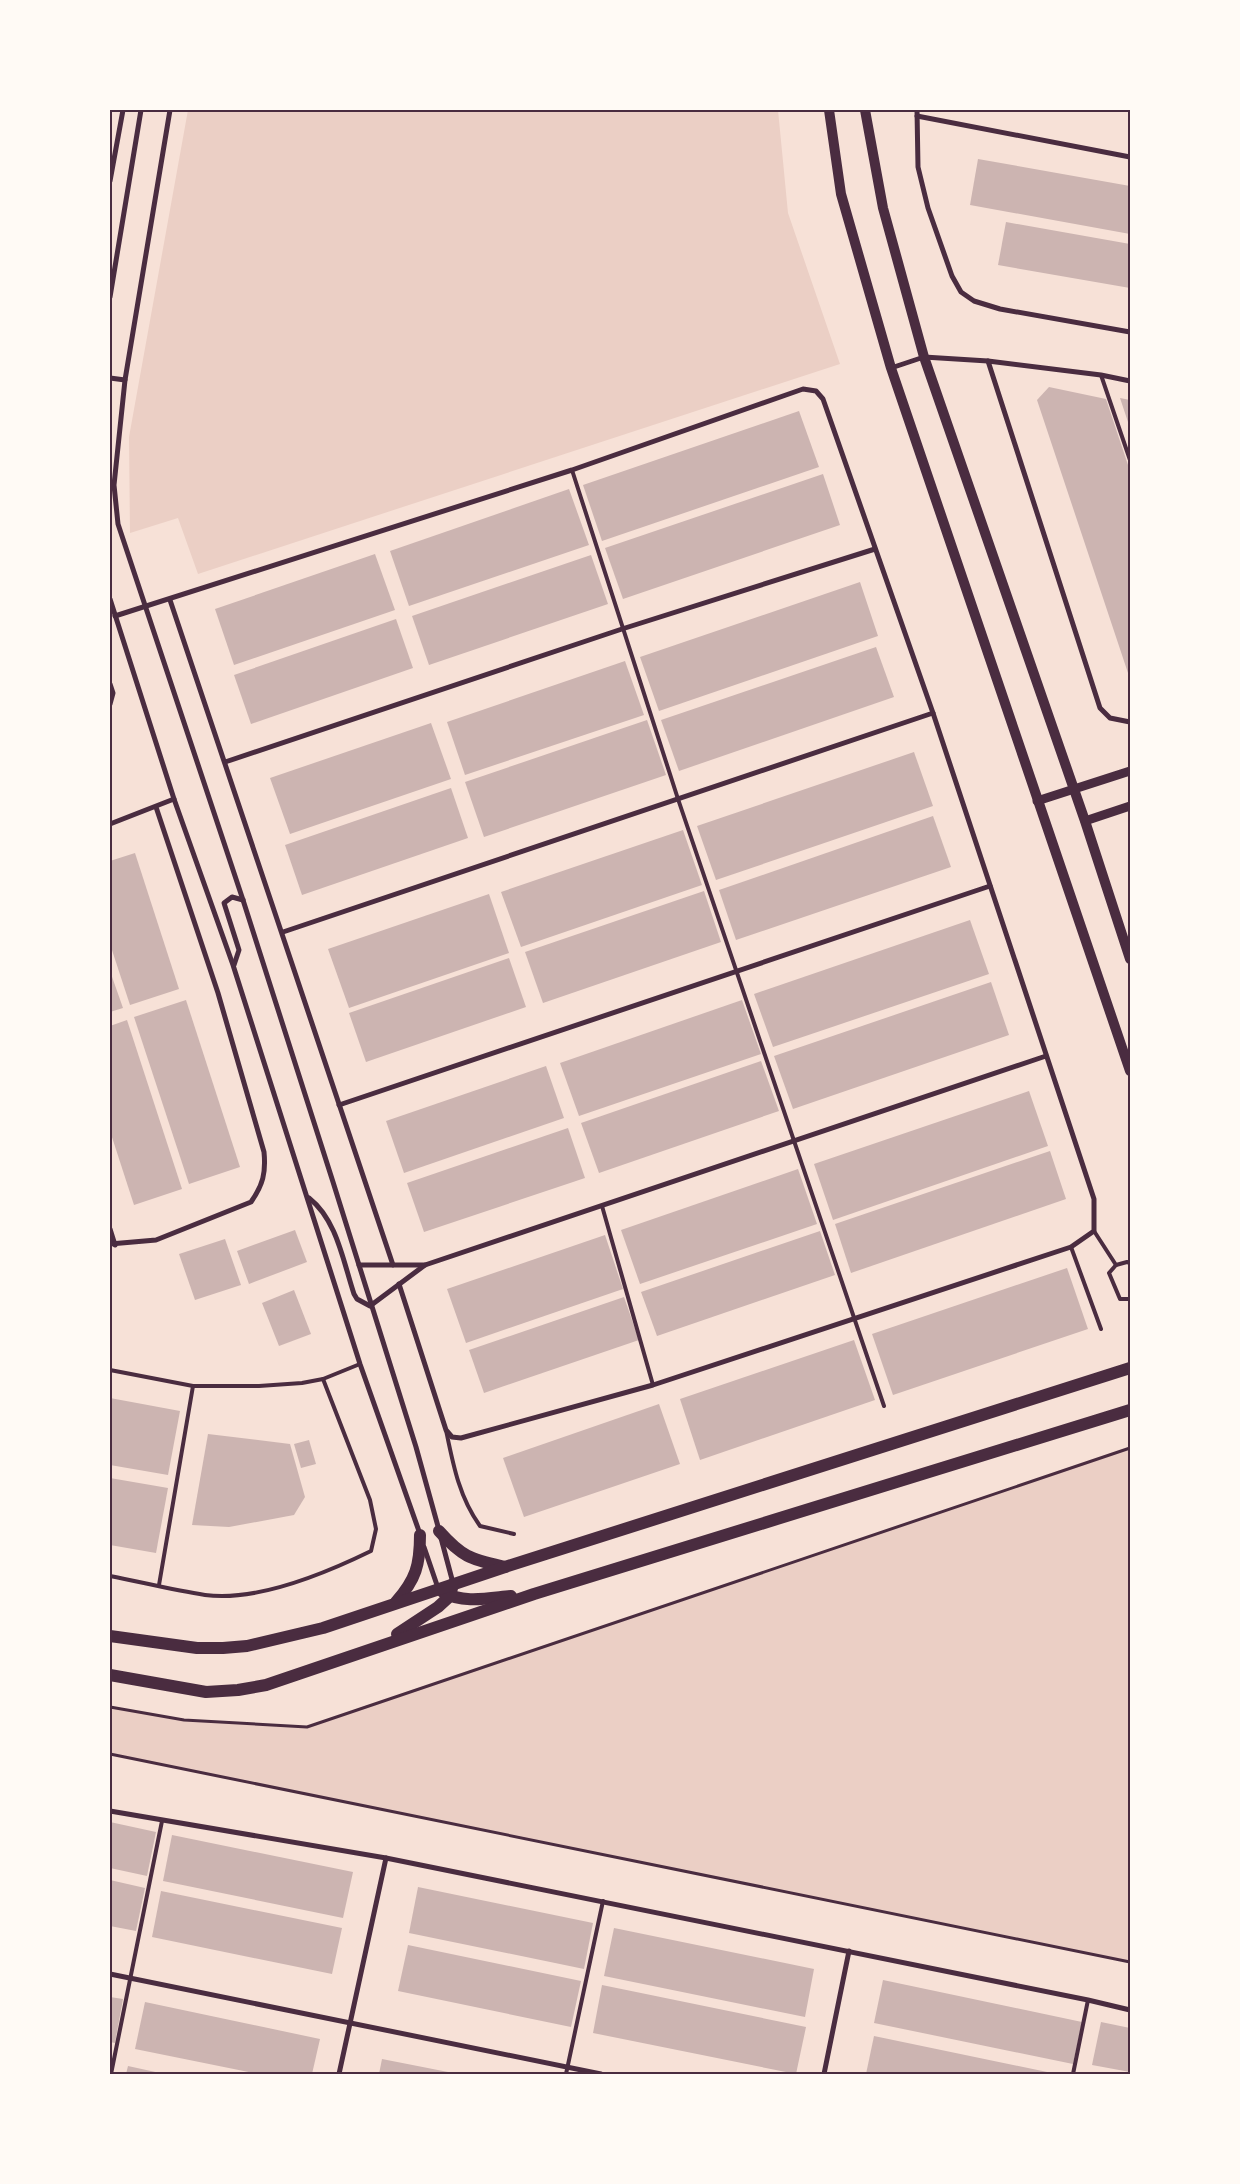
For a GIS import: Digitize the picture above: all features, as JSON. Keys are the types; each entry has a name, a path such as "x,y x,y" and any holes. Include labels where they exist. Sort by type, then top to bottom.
{"main road":[{"path":"829,110 842,194 891,368 1130,1071"},
{"path":"865,110 883,208 924,357 1085,821 1130,959"},
{"path":"378,1645 425,1617 451,1590 505,1567 1130,1368"},
{"path":"110,1675 206,1692 238,1690 266,1685 378,1645 534,1594 1130,1410"},
{"path":"439,1531 455,1550 466,1556 505,1567"},
{"path":"395,1604 411,1585 420,1557 420,1534"},
{"path":"110,1636 196,1648 247,1646 322,1628 438,1589 451,1590 469,1600 534,1594"}],"street":[{"path":"110,181 123,110"},
{"path":"110,297 141,110"},
{"path":"170,110 125,380 114,485 118,524 243,900 416,1447 439,1531 451,1590"},
{"path":"918,110 918,167 928,208 952,276 961,292 983,304 1000,309 1130,332"},
{"path":"917,116 1130,157"},
{"path":"891,368 924,357 988,361 1101,375 1130,381"},
{"path":"988,361 1100,708 1110,718 1130,722"},
{"path":"110,378 125,380"},
{"path":"115,616 145,608 572,470 803,389 816,391 822,399 933,714 1094,1198 1094,1231 1072,1247 854,1317 653,1385 461,1438 452,1437 446,1430 399,1284"},
{"path":"225,762 622,629 875,549"},
{"path":"110,598 174,799 233,966 360,1364 438,1589"},
{"path":"170,600 283,932 393,1265"},
{"path":"110,684 113,693 110,704"},
{"path":"283,932 933,714"},
{"path":"1037,801 1130,771"},
{"path":"110,824 174,799"},
{"path":"1085,821 1130,806"},
{"path":"110,1229 112,1245 156,1240 187,1229 251,1202 260,1188 266,1171 264,1152 218,993 156,807"},
{"path":"339,1105 990,886"},
{"path":"233,966 239,950 224,902 232,897 243,900"},
{"path":"370,1306 425,1265 1046,1056"},
{"path":"308,1197 316,1204 332,1227 354,1294 357,1299 370,1306"},
{"path":"359,1265 425,1265"},
{"path":"110,1811 386,1858 849,1951 1130,2010"},
{"path":"339,2074 386,1858"},
{"path":"824,2074 849,1951"},
{"path":"110,1974 601,2074"}],"lane":[{"path":"1101,375 1130,460"},
{"path":"572,470 678,798 796,1140 884,1406"},
{"path":"602,1206 653,1385"},
{"path":"1094,1231 1116,1265"},
{"path":"1072,1247 1101,1329"},
{"path":"1130,1264 1127,1262 1116,1265 1109,1273 1120,1299 1130,1299"},
{"path":"110,1370 193,1386 259,1386 302,1383 323,1379 360,1364"},
{"path":"110,1576 206,1595 248,1593 279,1586 338,1567 371,1551 376,1529 370,1500 323,1379"},
{"path":"159,1585 193,1386"},
{"path":"446,1430 458,1485 467,1509 480,1526 514,1534"},
{"path":"112,2074 162,1821"},
{"path":"566,2074 603,1901"},
{"path":"1073,2074 1088,2000"}],"path":[{"path":"110,1707 184,1720 307,1727 1130,1448"},
{"path":"110,1754 1130,1962"}],"shaded area":[{"path":"188,110 778,110 788,213 840,364 198,574 178,518 130,533 129,437"},
{"path":"1130,1448 1130,1962 110,1754 110,1707 184,1720 307,1727"}],"building":[{"path":"978,159 1130,186 1130,234 970,205"},
{"path":"1006,222 1130,244 1130,288 998,265"},
{"path":"1049,387 1106,399 1130,471 1130,679 1037,400"},
{"path":"1120,398 1130,400 1130,428"},
{"path":"799,411 819,467 602,541 583,485"},
{"path":"823,474 840,525 623,599 605,548"},
{"path":"569,489 589,545 409,606 390,551"},
{"path":"375,554 395,610 234,665 215,609"},
{"path":"591,555 608,604 429,665 412,616"},
{"path":"860,582 878,636 659,711 640,657"},
{"path":"396,619 413,668 251,724 234,675"},
{"path":"876,647 894,697 679,771 661,720"},
{"path":"625,661 644,715 465,775 447,722"},
{"path":"647,720 666,775 484,837 465,782"},
{"path":"431,723 451,779 290,834 270,778"},
{"path":"914,752 933,806 716,880 697,826"},
{"path":"451,788 468,838 302,895 285,845"},
{"path":"933,816 951,867 736,940 719,890"},
{"path":"683,830 702,885 521,947 501,892"},
{"path":"135,853 179,989 130,1005 110,944 110,861"},
{"path":"704,891 721,942 543,1003 525,952"},
{"path":"489,894 509,953 349,1008 328,949"},
{"path":"970,920 989,974 773,1047 754,994"},
{"path":"509,958 526,1007 366,1062 349,1013"},
{"path":"110,971 123,1008 110,1012"},
{"path":"991,982 1009,1035 793,1109 774,1056"},
{"path":"186,1000 240,1167 189,1184 134,1017"},
{"path":"742,1000 761,1054 579,1116 560,1063"},
{"path":"127,1020 182,1189 134,1205 110,1131 110,1026"},
{"path":"761,1061 779,1111 599,1173 581,1123"},
{"path":"546,1066 564,1118 404,1173 386,1121"},
{"path":"1029,1091 1048,1146 833,1220 814,1164"},
{"path":"568,1128 585,1178 424,1232 407,1183"},
{"path":"1050,1151 1066,1199 851,1273 835,1224"},
{"path":"798,1169 817,1224 640,1284 621,1230"},
{"path":"295,1230 307,1262 249,1284 237,1251"},
{"path":"820,1231 835,1275 657,1336 641,1292"},
{"path":"605,1235 623,1289 466,1343 447,1289"},
{"path":"225,1239 241,1285 195,1300 179,1254"},
{"path":"1067,1268 1088,1329 893,1395 872,1334"},
{"path":"294,1290 311,1334 279,1346 262,1303"},
{"path":"624,1297 639,1340 484,1393 469,1350"},
{"path":"854,1340 875,1400 700,1460 680,1399"},
{"path":"110,1398 180,1411 168,1475 110,1465"},
{"path":"659,1404 680,1464 524,1517 503,1458"},
{"path":"208,1434 290,1444 305,1497 294,1515 229,1527 192,1525"},
{"path":"309,1440 316,1464 301,1468 294,1444"},
{"path":"110,1478 168,1488 156,1553 110,1545"},
{"path":"110,1822 156,1832 147,1876 110,1868"},
{"path":"172,1835 353,1872 343,1918 163,1881"},
{"path":"110,1880 145,1888 136,1931 110,1926"},
{"path":"418,1887 593,1923 584,1969 409,1933"},
{"path":"161,1891 342,1928 332,1974 152,1937"},
{"path":"614,1928 814,1969 805,2017 604,1976"},
{"path":"408,1945 581,1981 571,2027 398,1991"},
{"path":"883,1980 1082,2022 1073,2064 874,2023"},
{"path":"602,1985 806,2027 796,2074 593,2033"},
{"path":"110,1997 123,1999 115,2043 110,2042"},
{"path":"145,2002 320,2039 312,2074 258,2074 135,2049"},
{"path":"1101,2022 1130,2028 1130,2072 1092,2065"},
{"path":"874,2036 1052,2073 1052,2074 866,2074"},
{"path":"382,2059 448,2072 452,2074 379,2074"},
{"path":"128,2066 160,2073 160,2074 126,2074"}]}
